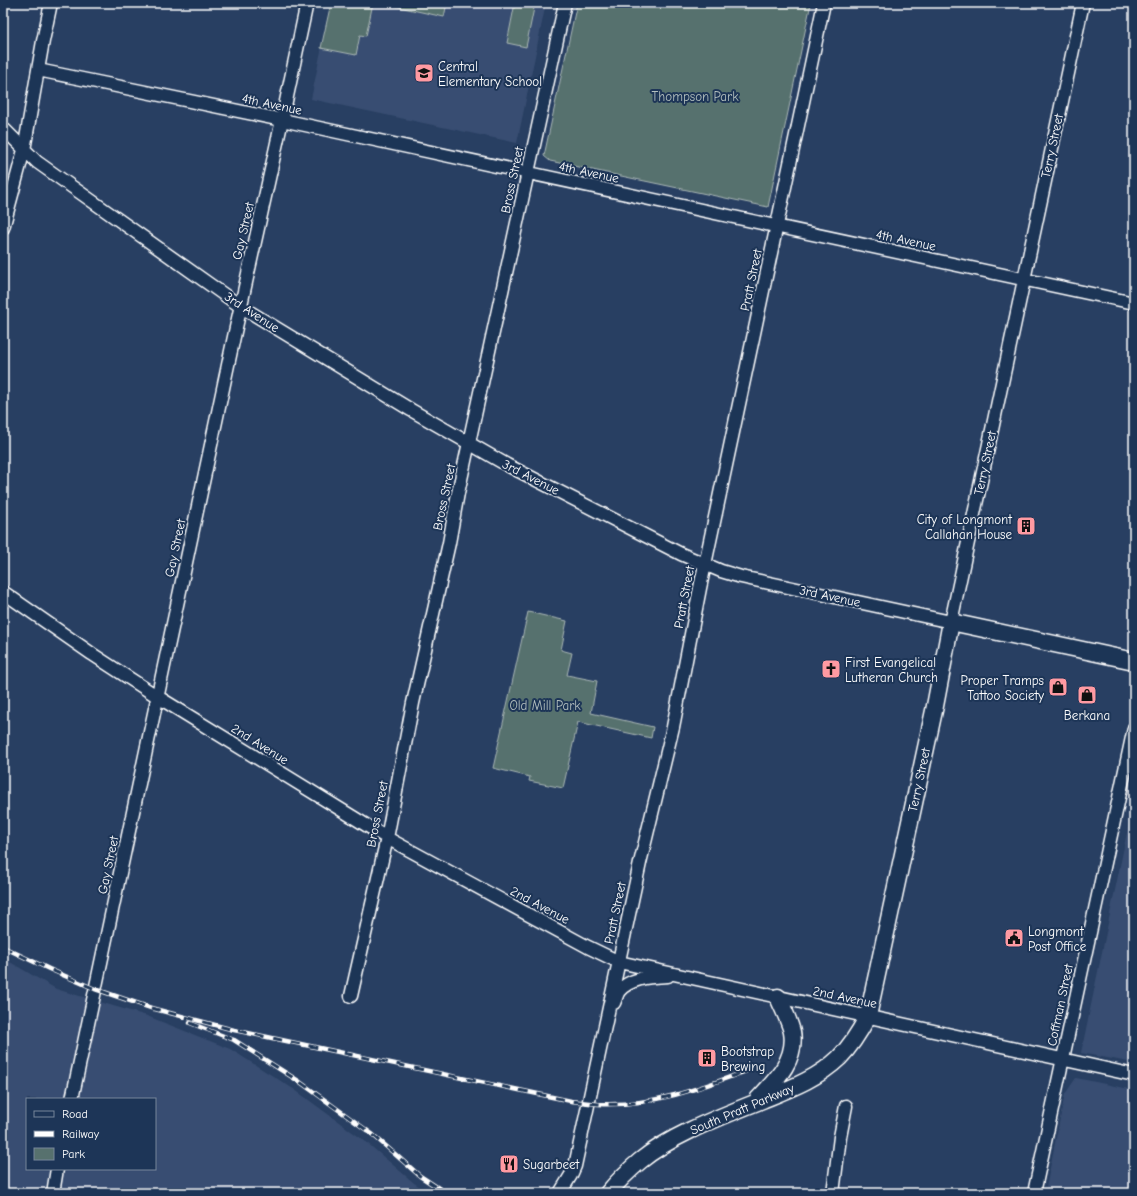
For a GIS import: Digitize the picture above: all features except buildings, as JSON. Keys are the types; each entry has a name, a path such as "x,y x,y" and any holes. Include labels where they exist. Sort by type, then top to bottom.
{"main road":[{"name":"3rd Avenue","path":"951,622 1134,661"},
{"name":"Terry Street","path":"868,1016 936,706 951,622"},
{"path":"754,1103 783,1071 790,1055 792,1031 778,997"},
{"name":"South Pratt Parkway","path":"608,1193 619,1180 641,1160 687,1132 804,1082 824,1070 839,1058 850,1046 857,1037 868,1016"}],"street":[{"path":"3,228 24,150 51,3"},
{"name":"Gay Street","path":"72,1098 240,306 307,3"},
{"name":"Bross Street","path":"351,996 387,838 413,704 449,544 458,493 470,444 565,3"},
{"name":"Pratt Street","path":"561,1193 571,1175 574,1166 640,863 674,727 705,565 824,3"},
{"name":"Terry Street","path":"951,622 1083,3"},
{"name":"4th Avenue","path":"38,70 282,120 1134,303"},
{"name":"3rd Avenue","path":"3,128 37,162 240,306 507,465 705,565 741,577 951,622"},
{"name":"2nd Avenue","path":"3,592 92,654 158,697 387,838 588,947 619,962 1134,1075"},
{"name":"Coffman Street","path":"1034,1193 1134,728"},
{"path":"605,1022 619,991 629,983 643,978 680,975"},
{"path":"833,1193 840,1137 846,1106"},
{"path":"52,1193 58,1170"}],"shaded area":[{"name":"Central Elementary School","path":"331,3 546,3 517,143 311,99"},
{"path":"1134,799 1134,1063 1081,1053"},
{"path":"3,958 56,989 147,1016 230,1049 295,1090 366,1142 414,1183 429,1193 3,1193"},
{"path":"1076,1078 1134,1090 1134,1193 1045,1193 1065,1094"}],"green space":[{"path":"331,3 373,3 366,36 360,35 356,55 321,48"},
{"path":"381,3 447,3 444,17"},
{"path":"515,3 535,3 526,47 507,43"},
{"name":"Thompson Park","path":"577,3 811,3 768,207 550,161 544,156"},
{"name":"Old Mill Park","path":"528,612 567,621 561,650 572,653 567,675 597,681 591,713 653,727 651,738 578,722 563,788 529,781 530,777 493,768"}],"railway":[{"path":"3,947 95,989 154,1009"},
{"path":"151,1008 234,1030 571,1101 598,1104 637,1102 675,1095 749,1070"},
{"path":"190,1023 234,1040 300,1082 372,1134 420,1176 446,1193"}],"place":[{"name":"Central Elementary School","path":"424,73"},
{"name":"City of Longmont Callahan House","path":"1026,526"},
{"name":"First Evangelical Lutheran Church","path":"831,669"},
{"name":"Proper Tramps Tattoo Society","path":"1058,687"},
{"name":"Berkana","path":"1087,695"},
{"name":"Longmont Post Office","path":"1014,938"},
{"name":"Bootstrap Brewing","path":"707,1058"},
{"name":"Sugarbeet","path":"509,1164"}]}
